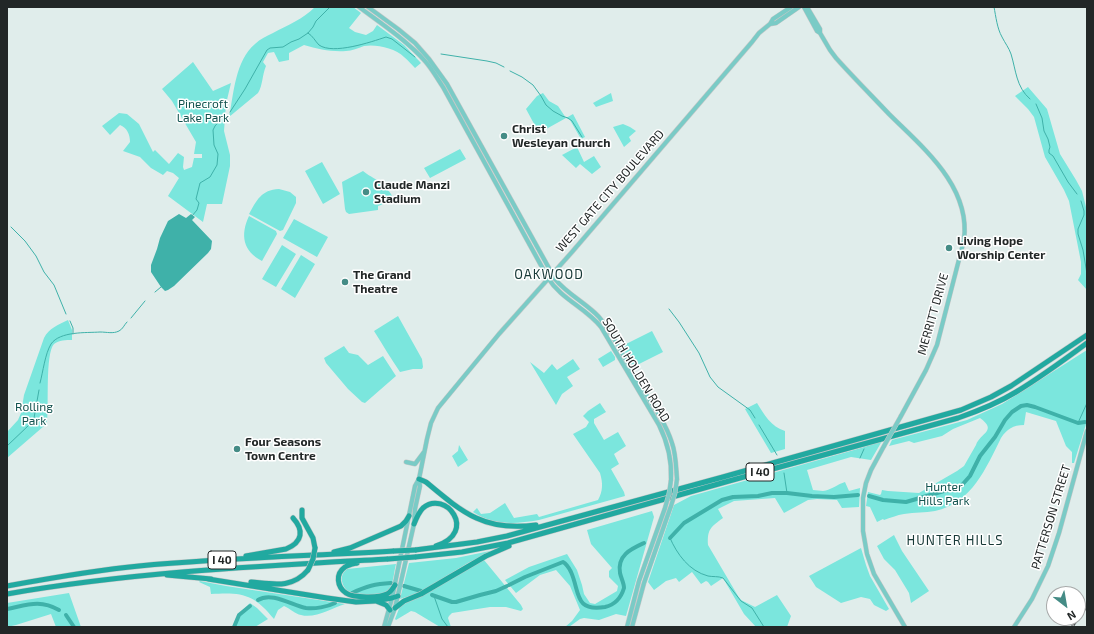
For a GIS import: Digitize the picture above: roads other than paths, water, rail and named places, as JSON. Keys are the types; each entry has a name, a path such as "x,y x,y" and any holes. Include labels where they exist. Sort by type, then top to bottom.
{"highway":[{"name":"I 40","path":"7,586 139,566 430,549 493,539 723,477 961,410 1012,386 1087,335"},
{"name":"I 40","path":"7,594 93,581 154,574 210,569 415,557 449,554 508,543 958,418 991,405 1015,392 1032,382 1087,343"},
{"path":"419,479 426,482 462,511 496,525 514,527 555,522"},
{"path":"414,524 424,507 436,503 443,505 453,513 456,521 455,533 447,542 430,549"},
{"path":"154,574 282,585 288,584 297,580 308,570 313,559 315,548 313,538 302,516 302,510"},
{"path":"214,561 292,547 298,540 300,534 298,524 294,516 306,526"},
{"path":"314,556 350,548 388,532 401,526 409,516"},
{"path":"375,601 392,609 404,600 421,594 486,556 556,530"},
{"path":"387,559 345,566 338,576 338,583 342,590 349,595 369,596 383,596 390,592 395,585"},
{"path":"208,579 356,602 375,601 395,597"}],"main road":[{"name":"SOUTH HOLDEN ROAD","path":"359,7 404,41 426,62 434,73 548,278 557,290 590,315 598,323 659,425 664,436 670,460 671,480 669,494 639,581 627,627"},
{"name":"SOUTH HOLDEN ROAD","path":"368,7 415,43 430,59 447,84 555,280 595,313 612,335 670,435 676,457 677,479 675,493 644,583 632,627"},
{"name":"WEST GATE CITY BOULEVARD","path":"388,627 414,524 424,451 431,423 438,408 499,334 752,42 773,19 791,7"},
{"name":"WEST GATE CITY BOULEVARD","path":"770,24 776,23 799,7"},
{"name":"MERRITT DRIVE","path":"804,7 817,31 820,33 836,58 946,174 955,190 964,213 964,240 939,339 926,370 871,470 866,483 863,498 862,531 866,554 874,574 905,627"},
{"name":"MERRITT DRIVE","path":"808,7 820,29 820,33"},
{"name":"PATTERSON STREET","path":"1014,627 1032,598 1048,566 1059,533 1087,431"},
{"path":"406,462 415,464 424,451"},
{"name":"WEST GATE CITY BOULEVARD","path":"395,597 395,585 415,486 419,479"},
{"name":"WEST GATE CITY BOULEVARD","path":"384,627 392,609"}],"waterway":[{"path":"230,112 267,50 270,48 283,47 308,33 316,21 330,7"},
{"path":"994,7 999,30 1011,54 1019,84 1030,99"},
{"path":"308,33 319,45 325,48 333,49 352,47 386,37 392,39 415,57"},
{"path":"441,54 487,61 504,67"},
{"path":"510,71 533,85 546,105 553,111 572,121 582,137"},
{"path":"1036,104 1048,139 1050,147 1049,153 1053,156 1068,182 1077,194"},
{"path":"192,216 197,210 199,203 196,199 200,183 210,177 217,165 218,154 214,145 213,130 224,116"},
{"path":"1081,201 1084,215 1078,229 1078,234 1083,250 1087,274"},
{"path":"11,227 25,241 36,256 44,272 54,285 66,314"},
{"path":"155,292 161,287"},
{"path":"131,318 145,301"},
{"path":"669,309 699,353 710,377 718,387 750,410 755,418"},
{"path":"70,321 73,328 73,334"},
{"path":"40,383 47,353 51,344 55,340 60,337 74,334 117,332 122,329 127,322"},
{"path":"7,446 29,425 34,418 39,390"},
{"path":"1078,423 1087,403"},
{"path":"869,496 883,500 906,502 958,488 970,476 980,456 995,437 1005,420 1012,412 1021,406 1027,405 1035,407 1078,423 1085,422"},
{"path":"759,425 777,455"},
{"path":"860,458 864,449"},
{"path":"784,473 787,493"},
{"path":"670,538 684,523 722,500 733,497 758,496 772,493 834,497 858,495"},
{"path":"670,538 680,556 689,566 701,574 723,578 741,601 752,608 764,627"},
{"path":"509,585 563,562 567,565 571,572 580,599 583,603 595,608 605,607 614,603 623,592 624,584 620,573 623,557 630,550 644,543"},
{"path":"352,593 371,586 391,583"},
{"path":"404,586 421,591"},
{"path":"432,595 456,602 496,591 507,586"},
{"path":"434,596 442,619 448,627"},
{"path":"258,600 270,597 306,608 325,607 335,603"},
{"path":"7,609 39,604 59,610"},
{"path":"234,627 239,615 250,606"},
{"path":"66,615 74,627"}],"railway":[{"path":"1072,627 1087,606"}],"place":[{"name":"Christ Wesleyan Church","path":"504,136"},
{"name":"Claude Manzi Stadium","path":"366,192"},
{"name":"Living Hope Worship Center","path":"949,248"},
{"name":"The Grand Theatre","path":"345,282"},
{"name":"Four Seasons Town Centre","path":"237,449"}],"district":[{"name":"OAKWOOD","path":"549,275"},
{"name":"HUNTER HILLS","path":"955,541"}],"park label":[{"name":"Pinecroft Lake Park","path":"203,111"},
{"name":"Rolling Park","path":"34,414"},
{"name":"Hunter Hills Park","path":"944,494"}]}
